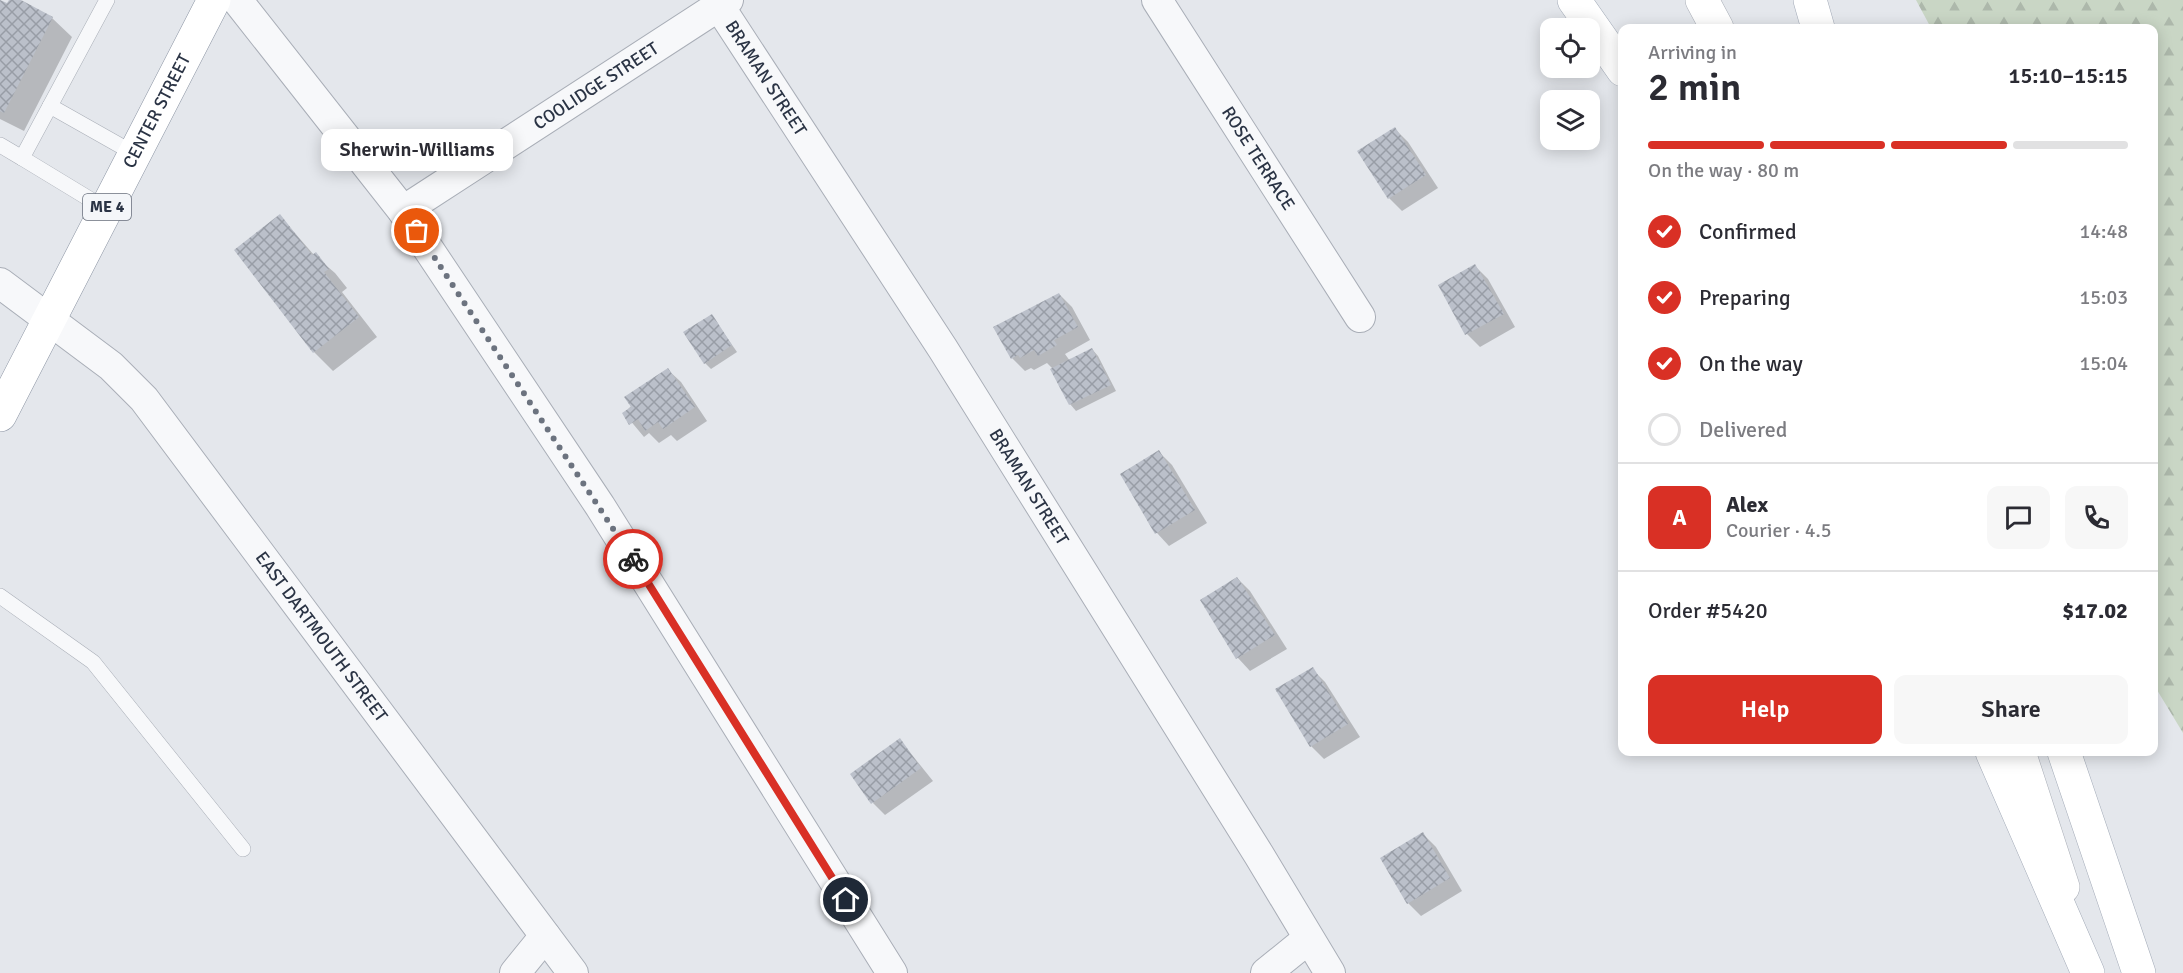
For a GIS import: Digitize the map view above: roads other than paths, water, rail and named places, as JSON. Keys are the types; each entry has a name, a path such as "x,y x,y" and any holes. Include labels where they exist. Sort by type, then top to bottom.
{"main road":[{"name":"CENTER STREET","path":"0,415 214,0"},
{"path":"1574,0 1618,63"},
{"path":"1702,0 1715,24"},
{"path":"1810,0 1817,24"},
{"path":"1994,756 2090,973"},
{"path":"2020,756 2090,973"},
{"path":"2065,756 2139,973"}],"street":[{"path":"237,0 403,211 600,506 892,973"},
{"name":"ROSE TERRACE","path":"1157,0 1360,317"},
{"name":"COOLIDGE STREET","path":"403,211 723,3"},
{"name":"BRAMAN STREET","path":"723,3 949,359 1259,855 1330,973"},
{"name":"EAST DARTMOUTH STREET","path":"0,283 50,317 111,366 144,399 573,973"},
{"path":"515,973 545,936"},
{"path":"1266,973 1308,939"}],"lane":[{"path":"22,158 107,0"},
{"path":"50,106 135,154"},
{"path":"0,145 106,209"},
{"path":"0,596 93,662 243,849"}],"place":[{"name":"Sherwin-Williams","path":"417,231"}]}
